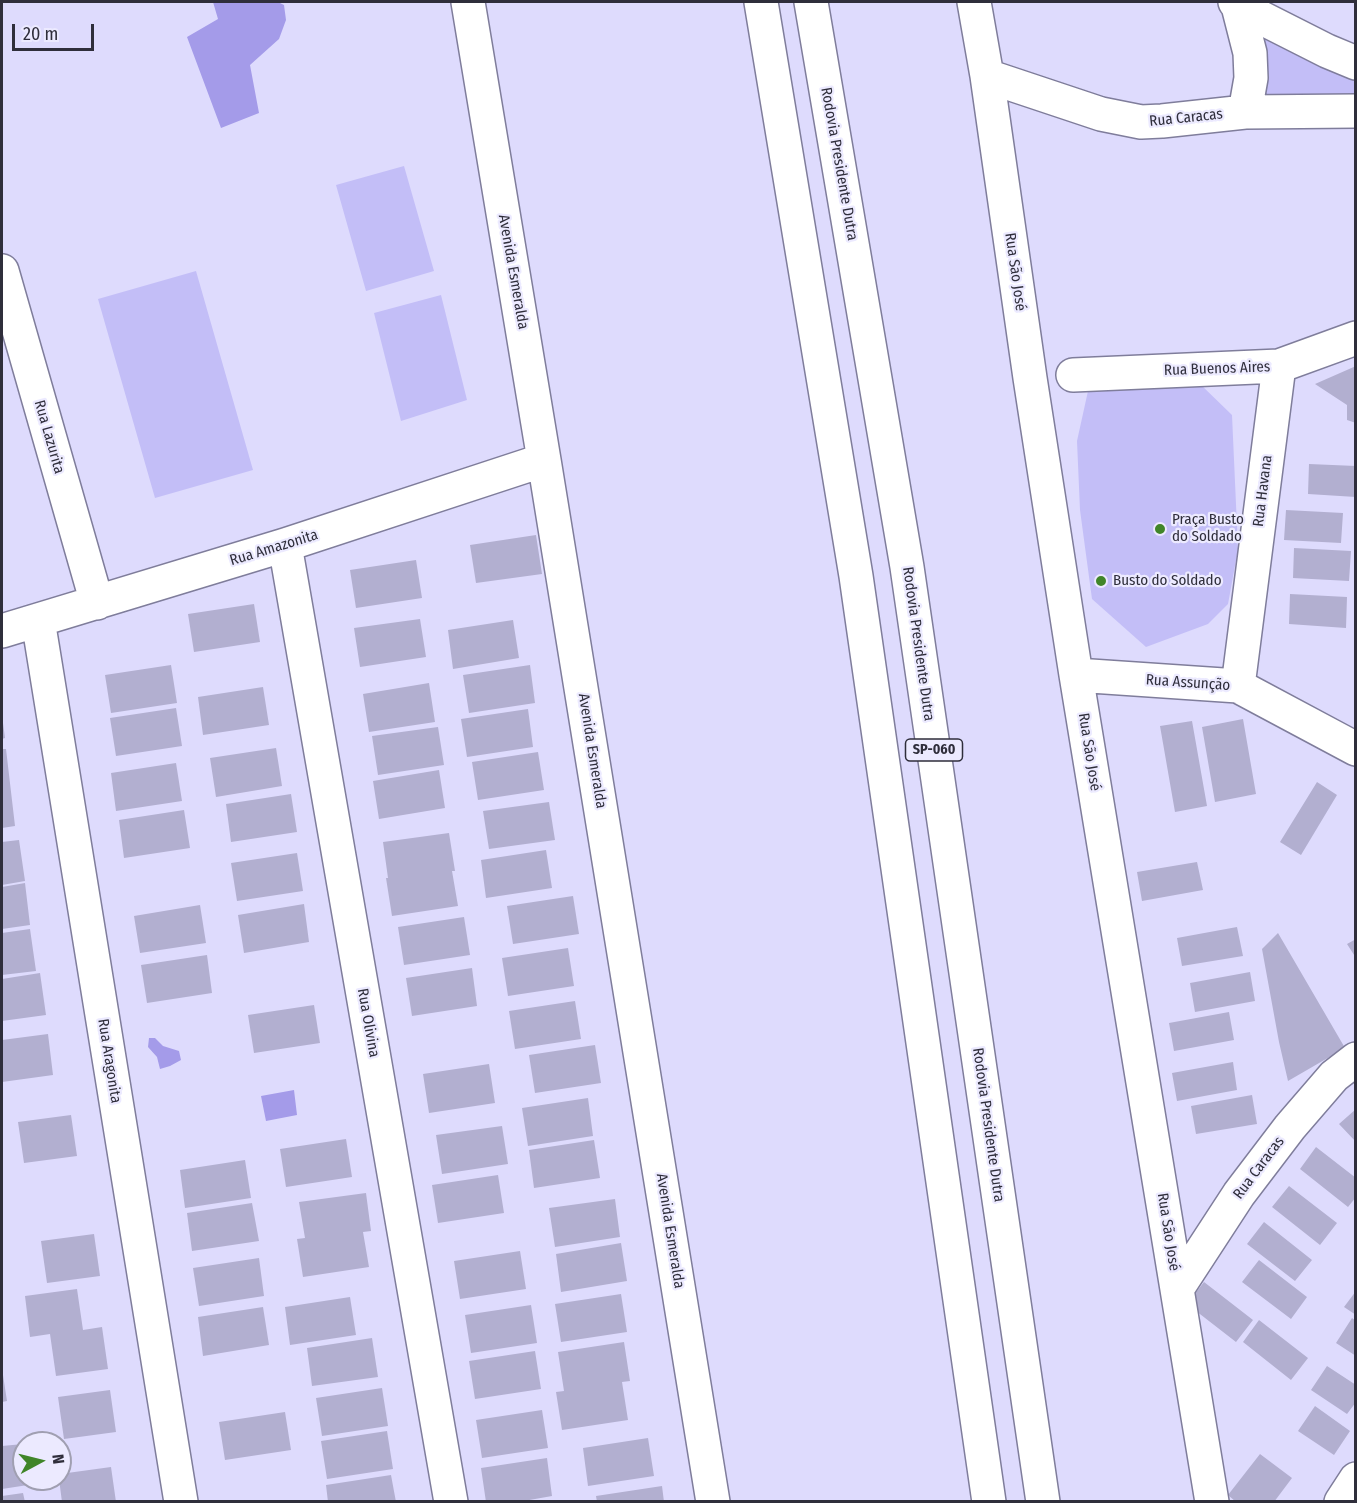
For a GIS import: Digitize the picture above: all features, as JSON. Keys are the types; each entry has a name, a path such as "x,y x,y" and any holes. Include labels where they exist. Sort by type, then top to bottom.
{"main road":[{"name":"Avenida Esmeralda","path":"468,2 713,1502"},
{"path":"761,2 856,576 989,1502"},
{"name":"Rodovia Presidente Dutra","path":"811,2 907,567 1043,1502"},
{"name":"Rua São José","path":"974,2 1076,675 1212,1502"},
{"path":"1236,4 1327,51 1356,63"},
{"path":"1236,4 1250,53 1251,78 1245,112"},
{"name":"Rua Caracas","path":"987,76 1101,114 1141,122 1245,112 1356,111"},
{"name":"Rua Lazurita","path":"2,271 97,603"},
{"name":"Rua Buenos Aires","path":"1073,375 1279,366 1356,338"},
{"name":"Rua Havana","path":"1238,686 1279,366"},
{"name":"Rua Amazonita","path":"2,631 285,545 544,460"},
{"name":"Rua Olivina","path":"285,545 451,1502"},
{"name":"Rua Aragonita","path":"38,620 181,1502"},
{"name":"Rua Assunção","path":"1076,675 1238,686 1356,749"},
{"name":"Rua Caracas","path":"1177,1289 1239,1194 1290,1127 1334,1076 1356,1059"},
{"path":"1341,1502 1356,1479"}],"shaded area":[{"path":"213,2 278,2 284,5 286,20 279,39 250,65 259,113 221,128 187,37 218,19"},
{"path":"1258,29 1355,68 1355,101 1259,104"},
{"path":"404,166 434,271 366,291 336,185"},
{"path":"196,271 253,470 155,498 98,299"},
{"path":"441,295 467,400 401,421 374,313"},
{"name":"Praça Busto do Soldado","path":"1143,380 1198,382 1232,415 1238,549 1228,604 1208,624 1146,647 1092,599 1080,510 1077,441 1088,391"},
{"path":"149,1038 155,1038 163,1046 179,1051 181,1060 160,1069 157,1057 148,1047"},
{"path":"294,1090 297,1115 266,1121 261,1096"}],"building":[{"path":"1356,366 1356,423 1347,420 1347,405 1315,384"},
{"path":"1309,464 1356,466 1356,497 1308,494"},
{"path":"1286,510 1343,513 1341,543 1284,540"},
{"path":"536,535 542,574 476,583 470,545"},
{"path":"1294,548 1351,551 1349,581 1293,578"},
{"path":"416,560 422,598 356,608 350,570"},
{"path":"1290,594 1347,597 1346,628 1289,624"},
{"path":"254,604 260,642 194,652 188,614"},
{"path":"420,619 426,657 360,667 354,628"},
{"path":"513,620 519,658 453,669 448,630"},
{"path":"171,665 177,703 111,713 105,675"},
{"path":"530,665 535,703 469,713 463,675"},
{"path":"429,683 435,722 369,732 363,694"},
{"path":"263,687 269,725 203,735 198,697"},
{"path":"176,708 182,746 116,756 110,718"},
{"path":"528,709 533,747 467,757 461,719"},
{"path":"1243,719 1256,794 1215,802 1202,727"},
{"path":"1192,721 1207,806 1175,812 1160,726"},
{"path":"2,723 5,738 2,739"},
{"path":"438,727 444,765 378,775 372,736"},
{"path":"276,748 282,786 216,797 210,758"},
{"path":"2,749 6,749 15,826 2,828"},
{"path":"538,752 544,790 478,800 472,762"},
{"path":"176,763 182,801 116,811 111,773"},
{"path":"439,770 445,808 379,819 373,781"},
{"path":"1317,782 1337,795 1301,855 1280,842"},
{"path":"291,794 297,832 231,842 226,804"},
{"path":"549,802 555,840 489,849 483,811"},
{"path":"184,810 190,848 124,858 119,820"},
{"path":"449,833 458,906 392,916 383,842"},
{"path":"19,840 25,881 2,885 2,842"},
{"path":"546,850 552,888 486,898 481,860"},
{"path":"297,853 303,891 237,901 231,863"},
{"path":"1197,862 1203,890 1142,901 1137,872"},
{"path":"25,883 30,925 2,929 2,887"},
{"path":"573,896 579,934 513,944 507,906"},
{"path":"304,904 309,942 244,953 238,915"},
{"path":"200,905 206,943 140,953 134,916"},
{"path":"464,917 470,955 404,965 398,927"},
{"path":"1237,927 1243,956 1182,966 1177,938"},
{"path":"30,929 36,971 2,975 2,933"},
{"path":"1278,933 1345,1048 1288,1081 1262,949"},
{"path":"1356,939 1356,958 1347,944"},
{"path":"568,948 574,986 508,996 502,958"},
{"path":"207,955 212,993 147,1003 141,965"},
{"path":"472,968 477,1006 412,1016 406,978"},
{"path":"1250,972 1255,1001 1195,1012 1190,983"},
{"path":"40,973 46,1015 2,1021 2,979"},
{"path":"575,1001 581,1039 515,1049 509,1011"},
{"path":"314,1005 320,1043 254,1053 248,1015"},
{"path":"1229,1012 1234,1040 1174,1051 1169,1023"},
{"path":"48,1034 53,1075 2,1082 2,1040"},
{"path":"595,1045 601,1083 535,1093 529,1055"},
{"path":"1233,1062 1237,1090 1177,1101 1172,1073"},
{"path":"489,1064 495,1103 429,1113 423,1074"},
{"path":"1252,1095 1257,1124 1196,1134 1191,1106"},
{"path":"588,1098 593,1136 528,1146 522,1108"},
{"path":"1356,1109 1356,1142 1339,1124"},
{"path":"71,1115 77,1156 24,1163 18,1122"},
{"path":"502,1126 508,1164 442,1174 436,1135"},
{"path":"346,1139 352,1177 286,1187 280,1149"},
{"path":"594,1140 600,1178 534,1188 529,1150"},
{"path":"1316,1147 1356,1178 1356,1197 1348,1207 1300,1169"},
{"path":"245,1160 251,1198 185,1208 180,1170"},
{"path":"498,1175 504,1213 438,1223 432,1185"},
{"path":"1289,1186 1337,1223 1320,1245 1272,1207"},
{"path":"366,1193 371,1231 363,1232 369,1267 303,1277 297,1239 305,1238 299,1202"},
{"path":"615,1199 620,1237 555,1247 549,1208"},
{"path":"252,1203 259,1241 192,1251 187,1213"},
{"path":"1264,1222 1312,1260 1295,1281 1247,1244"},
{"path":"94,1234 100,1276 47,1283 41,1241"},
{"path":"621,1243 627,1281 561,1292 556,1254"},
{"path":"520,1251 526,1289 460,1299 454,1261"},
{"path":"259,1258 264,1296 199,1306 193,1268"},
{"path":"1259,1260 1307,1297 1291,1319 1242,1282"},
{"path":"1204,1282 1253,1320 1236,1342 1187,1304"},
{"path":"77,1289 83,1330 102,1327 108,1369 56,1376 50,1334 30,1337 25,1296"},
{"path":"1356,1291 1356,1315 1344,1307"},
{"path":"621,1294 627,1332 561,1342 555,1304"},
{"path":"350,1297 356,1335 290,1345 285,1307"},
{"path":"531,1305 537,1343 471,1353 465,1315"},
{"path":"263,1307 269,1345 203,1356 198,1317"},
{"path":"1352,1318 1356,1321 1356,1356 1336,1343"},
{"path":"1259,1320 1308,1358 1291,1380 1243,1342"},
{"path":"372,1338 378,1377 312,1386 307,1348"},
{"path":"624,1342 630,1381 622,1382 628,1420 562,1430 556,1392 564,1391 558,1352"},
{"path":"535,1351 541,1389 475,1399 469,1361"},
{"path":"1327,1366 1356,1385 1356,1402 1347,1414 1311,1390"},
{"path":"2,1375 7,1401 2,1402"},
{"path":"382,1388 388,1426 322,1436 316,1398"},
{"path":"110,1390 116,1432 72,1438 72,1431 63,1431 58,1397"},
{"path":"1315,1406 1350,1431 1334,1455 1298,1431"},
{"path":"542,1410 548,1448 482,1458 476,1420"},
{"path":"285,1412 291,1450 225,1460 219,1422"},
{"path":"387,1431 393,1469 327,1479 321,1441"},
{"path":"648,1438 654,1476 588,1486 583,1448"},
{"path":"12,1445 12,1487 2,1489 2,1446"},
{"path":"1260,1454 1292,1478 1274,1502 1236,1502 1228,1495"},
{"path":"547,1458 552,1496 518,1502 486,1502 481,1468"},
{"path":"111,1467 116,1502 62,1502 61,1491 72,1491 72,1472"},
{"path":"391,1475 396,1502 328,1502 326,1485"},
{"path":"662,1486 664,1502 597,1502 596,1496"},
{"path":"23,1493 25,1502 2,1502 2,1496"}],"place":[{"name":"Praça Busto do Soldado","path":"1160,529"},
{"name":"Busto do Soldado","path":"1101,581"}]}
